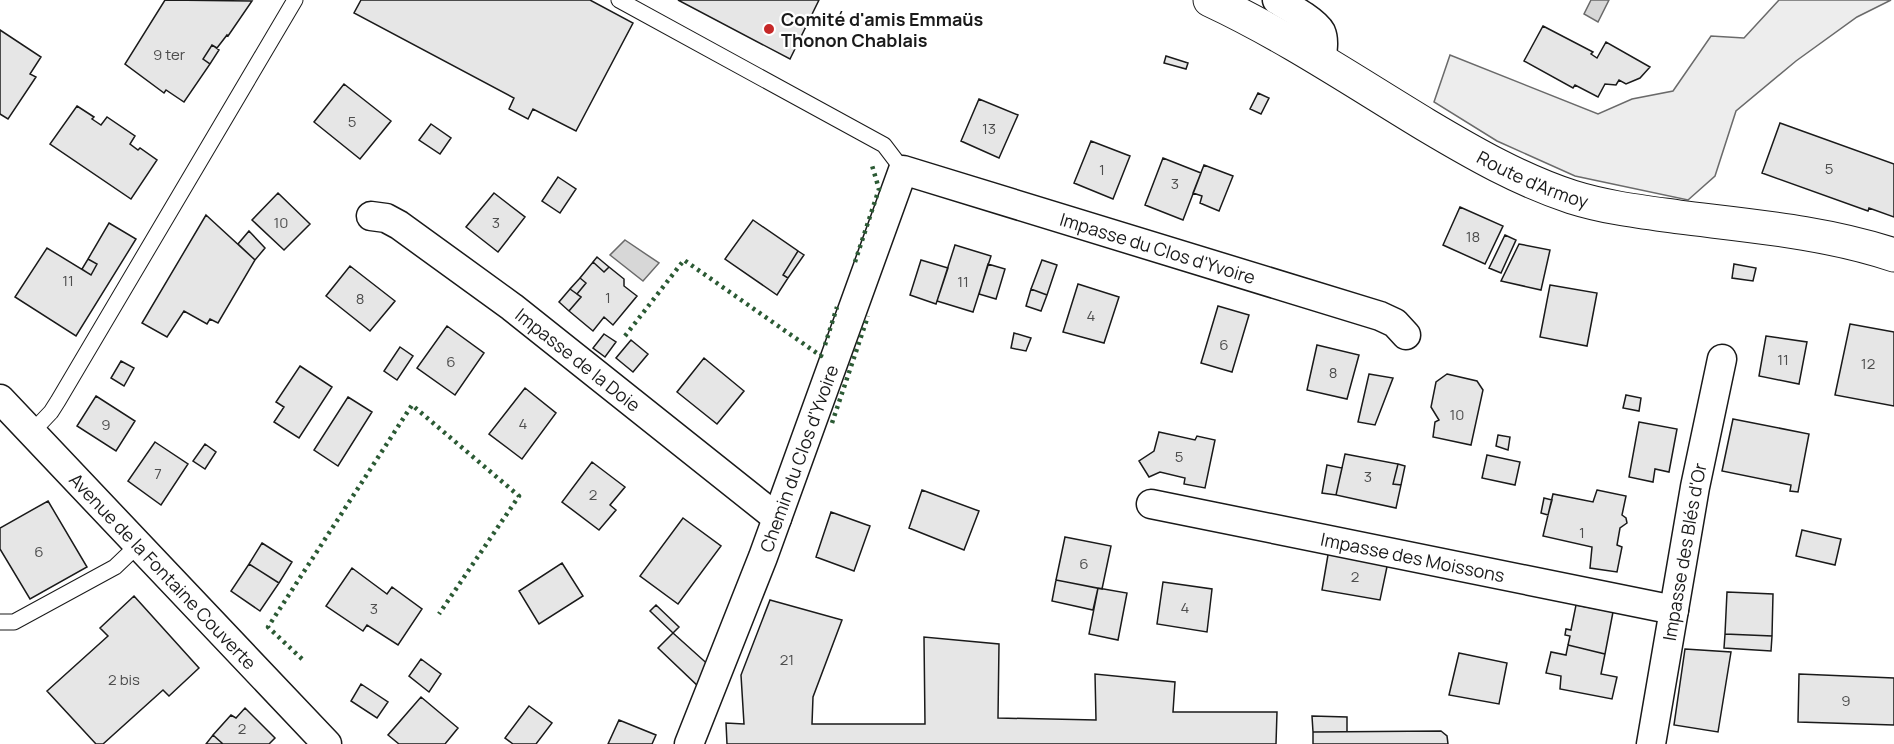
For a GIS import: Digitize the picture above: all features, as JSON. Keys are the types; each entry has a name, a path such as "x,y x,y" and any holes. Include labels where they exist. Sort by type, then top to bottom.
{"main road":[{"name":"Route d'Armoy","path":"1210,0 1272,32 1483,159 1542,187 1574,198 1638,212 1791,232 1894,255"}],"street":[{"path":"1277,0 1314,25 1320,32 1323,41 1322,62"},
{"name":"Impasse du Clos d'Yvoire","path":"903,170 1380,316 1395,323 1406,335"},
{"name":"Chemin du Clos d'Yvoire","path":"689,744 777,518 903,170"},
{"name":"Impasse de la Doie","path":"371,216 386,218 399,225 513,307 777,518"},
{"name":"Impasse des Blés d'Or","path":"1651,744 1695,487 1722,359"},
{"name":"Avenue de la Fontaine Couverte","path":"0,399 327,744"},
{"name":"Impasse des Moissons","path":"1151,504 1674,610"}],"lane":[{"path":"32,432 54,407 295,0"},
{"path":"619,0 884,145 903,170"},
{"path":"0,622 14,622 115,567 138,545"}],"shaded area":[{"path":"1591,0 1609,0 1598,22 1584,14"},
{"path":"1779,0 1891,0 1857,17 1796,61 1736,111 1715,176 1688,200 1575,176 1497,141 1434,102 1450,55 1598,114 1632,99 1673,91 1711,36 1744,38"},
{"path":"625,240 659,263 643,281 610,255"}],"building":[{"path":"165,0 252,1 228,36 217,48 212,45 203,59 210,64 184,102 166,90 164,93 125,64"},
{"path":"361,0 590,0 633,23 576,131 533,109 528,119 509,109 514,98 354,13"},
{"name":"Comité d'amis Emmaüs Thonon Chablais","path":"678,0 819,0 790,59"},
{"path":"1543,26 1593,52 1591,54 1597,58 1606,42 1650,67 1640,78 1626,84 1619,80 1616,85 1605,84 1598,97 1575,85 1573,88 1524,61"},
{"path":"0,30 41,57 30,74 36,77 8,119 0,114"},
{"path":"212,45 219,50 210,64 203,59"},
{"path":"1166,56 1188,63 1186,69 1164,63"},
{"path":"344,84 391,121 360,159 314,122"},
{"path":"1258,93 1269,98 1261,114 1250,109"},
{"path":"979,99 1018,115 999,158 961,141"},
{"path":"77,106 94,117 92,119 101,125 107,117 135,136 130,144 157,160 131,199 50,144"},
{"path":"1780,123 1894,164 1894,217 1869,208 1868,211 1762,173"},
{"path":"431,124 451,138 440,154 419,140"},
{"path":"1091,141 1130,156 1113,199 1074,183"},
{"path":"1163,158 1201,173 1183,220 1145,205"},
{"path":"1204,165 1233,176 1219,211 1200,203 1202,196 1193,193"},
{"path":"558,177 576,189 560,213 542,201"},
{"path":"278,193 310,224 284,250 252,220"},
{"path":"494,193 525,217 498,252 466,227"},
{"path":"1460,207 1503,226 1485,264 1443,245"},
{"path":"206,215 255,260 218,323 210,319 207,324 184,311 167,337 142,323"},
{"path":"753,220 798,251 783,275 788,278 777,295 725,259"},
{"path":"109,223 136,239 76,336 15,297 47,248 91,275 97,264 88,259"},
{"path":"249,231 265,248 255,260 238,244"},
{"path":"1505,235 1516,240 1501,273 1489,268"},
{"path":"1519,244 1550,250 1541,290 1501,281"},
{"path":"955,245 991,256 973,312 937,301"},
{"path":"798,251 804,255 788,278 783,275"},
{"path":"597,257 609,267 604,272 593,262"},
{"path":"88,259 97,264 91,275 82,269"},
{"path":"921,260 948,268 936,304 910,295"},
{"path":"1042,260 1057,265 1047,295 1031,289"},
{"path":"593,262 604,272 609,267 624,279 624,286 637,296 613,325 604,317 593,331 569,311 581,297 577,294 586,283 580,278"},
{"path":"988,264 1005,269 996,299 979,294"},
{"path":"1734,264 1756,268 1753,281 1732,278"},
{"path":"350,266 395,301 370,331 326,296"},
{"path":"580,278 586,283 577,294 570,289"},
{"path":"1078,284 1119,297 1104,343 1063,332"},
{"path":"1550,285 1597,293 1587,346 1540,337"},
{"path":"570,289 581,297 569,311 559,302"},
{"path":"1031,289 1047,295 1041,311 1026,306"},
{"path":"1218,306 1249,315 1232,372 1201,363"},
{"path":"1850,324 1894,332 1894,406 1835,395"},
{"path":"447,326 484,353 455,395 417,368"},
{"path":"1014,333 1031,338 1026,351 1011,348"},
{"path":"604,334 616,342 605,357 593,348"},
{"path":"1766,336 1807,342 1799,384 1759,376"},
{"path":"631,340 648,354 633,372 616,358"},
{"path":"1317,345 1359,355 1347,399 1307,390"},
{"path":"400,347 413,356 397,380 384,371"},
{"path":"704,358 744,391 717,424 677,392"},
{"path":"121,361 134,368 124,386 111,378"},
{"path":"300,366 332,387 299,438 274,422 284,407 276,402"},
{"path":"1369,374 1393,378 1375,425 1358,422"},
{"path":"1447,374 1477,381 1483,390 1471,445 1433,437 1435,422 1439,420 1431,407 1436,382"},
{"path":"525,388 556,413 522,459 489,434"},
{"path":"1626,395 1641,398 1639,411 1623,408"},
{"path":"96,396 135,421 116,451 77,426"},
{"path":"348,397 372,412 338,466 314,450"},
{"path":"1733,419 1809,434 1798,492 1790,491 1791,485 1722,471"},
{"path":"1639,422 1677,429 1669,472 1655,469 1653,482 1629,477"},
{"path":"1159,432 1195,440 1197,436 1215,440 1205,488 1184,484 1185,478 1160,472 1149,477 1139,461 1154,451"},
{"path":"1498,435 1510,437 1508,450 1496,446"},
{"path":"155,442 188,464 161,505 128,481"},
{"path":"205,444 216,452 205,469 193,461"},
{"path":"1345,454 1398,464 1393,484 1401,485 1396,508 1336,495"},
{"path":"1487,455 1520,462 1515,485 1482,478"},
{"path":"592,462 625,487 610,505 616,510 599,530 562,502"},
{"path":"1398,464 1405,466 1401,485 1393,484"},
{"path":"1327,465 1342,468 1336,495 1322,493"},
{"path":"922,490 979,511 964,550 909,528"},
{"path":"1597,490 1626,496 1622,515 1626,518 1627,523 1620,528 1617,545 1622,547 1617,572 1590,568 1592,547 1543,536 1553,494 1593,502"},
{"path":"1544,498 1552,500 1548,515 1541,513"},
{"path":"48,501 87,567 30,599 0,549 0,528"},
{"path":"831,512 870,526 854,571 816,557"},
{"path":"683,518 721,546 678,604 640,576"},
{"path":"1802,530 1841,539 1835,565 1796,556"},
{"path":"1065,537 1111,546 1102,589 1056,580"},
{"path":"262,543 292,562 279,583 249,564"},
{"path":"1329,549 1388,562 1380,600 1322,590"},
{"path":"562,563 583,596 539,624 519,591"},
{"path":"249,564 279,583 260,611 231,591"},
{"path":"352,568 387,594 392,587 422,609 398,645 367,625 363,631 326,606"},
{"path":"1056,580 1098,588 1093,610 1052,601"},
{"path":"1163,582 1212,589 1207,632 1157,624"},
{"path":"1098,588 1127,593 1118,640 1089,634"},
{"path":"1727,592 1773,594 1772,636 1725,634"},
{"path":"134,596 199,668 169,696 163,690 103,744 96,744 47,691 108,636 100,628"},
{"path":"770,600 842,620 813,697 812,724 925,724 924,637 999,644 998,718 1096,720 1095,674 1175,682 1173,712 1277,712 1276,744 727,744 726,723 744,724 741,675"},
{"path":"656,605 679,627 673,633 650,611"},
{"path":"1576,605 1613,612 1605,654 1568,645 1570,636 1565,635 1566,629 1571,630"},
{"path":"673,633 712,668 699,687 658,648"},
{"path":"1725,634 1772,636 1771,651 1724,648"},
{"path":"1568,645 1605,654 1601,674 1617,677 1612,699 1560,689 1561,676 1546,673 1551,652 1566,655"},
{"path":"1685,649 1731,652 1718,732 1674,725"},
{"path":"1459,653 1507,663 1499,704 1449,695"},
{"path":"421,659 441,674 429,692 409,676"},
{"path":"1799,674 1894,678 1894,725 1798,722"},
{"path":"361,684 388,702 377,718 351,701"},
{"path":"421,697 458,728 445,744 399,744 388,735"},
{"path":"529,706 552,723 536,744 513,744 505,738"},
{"path":"245,708 275,738 269,744 223,744 213,735 231,715 236,718"},
{"path":"1312,716 1347,717 1347,732 1313,732"},
{"path":"619,720 656,735 652,744 608,744"},
{"path":"1441,731 1447,736 1448,744 1313,744 1313,732"},
{"path":"213,735 223,744 206,744"}],"hedge":[{"path":"855,262 879,189 871,162"},
{"path":"625,336 684,260 821,356 822,353"},
{"path":"825,345 837,307"},
{"path":"832,423 868,316"},
{"path":"302,659 268,627 412,405 519,496 439,614"}],"place":[{"name":"Comité d'amis Emmaüs Thonon Chablais","path":"769,29"}]}
